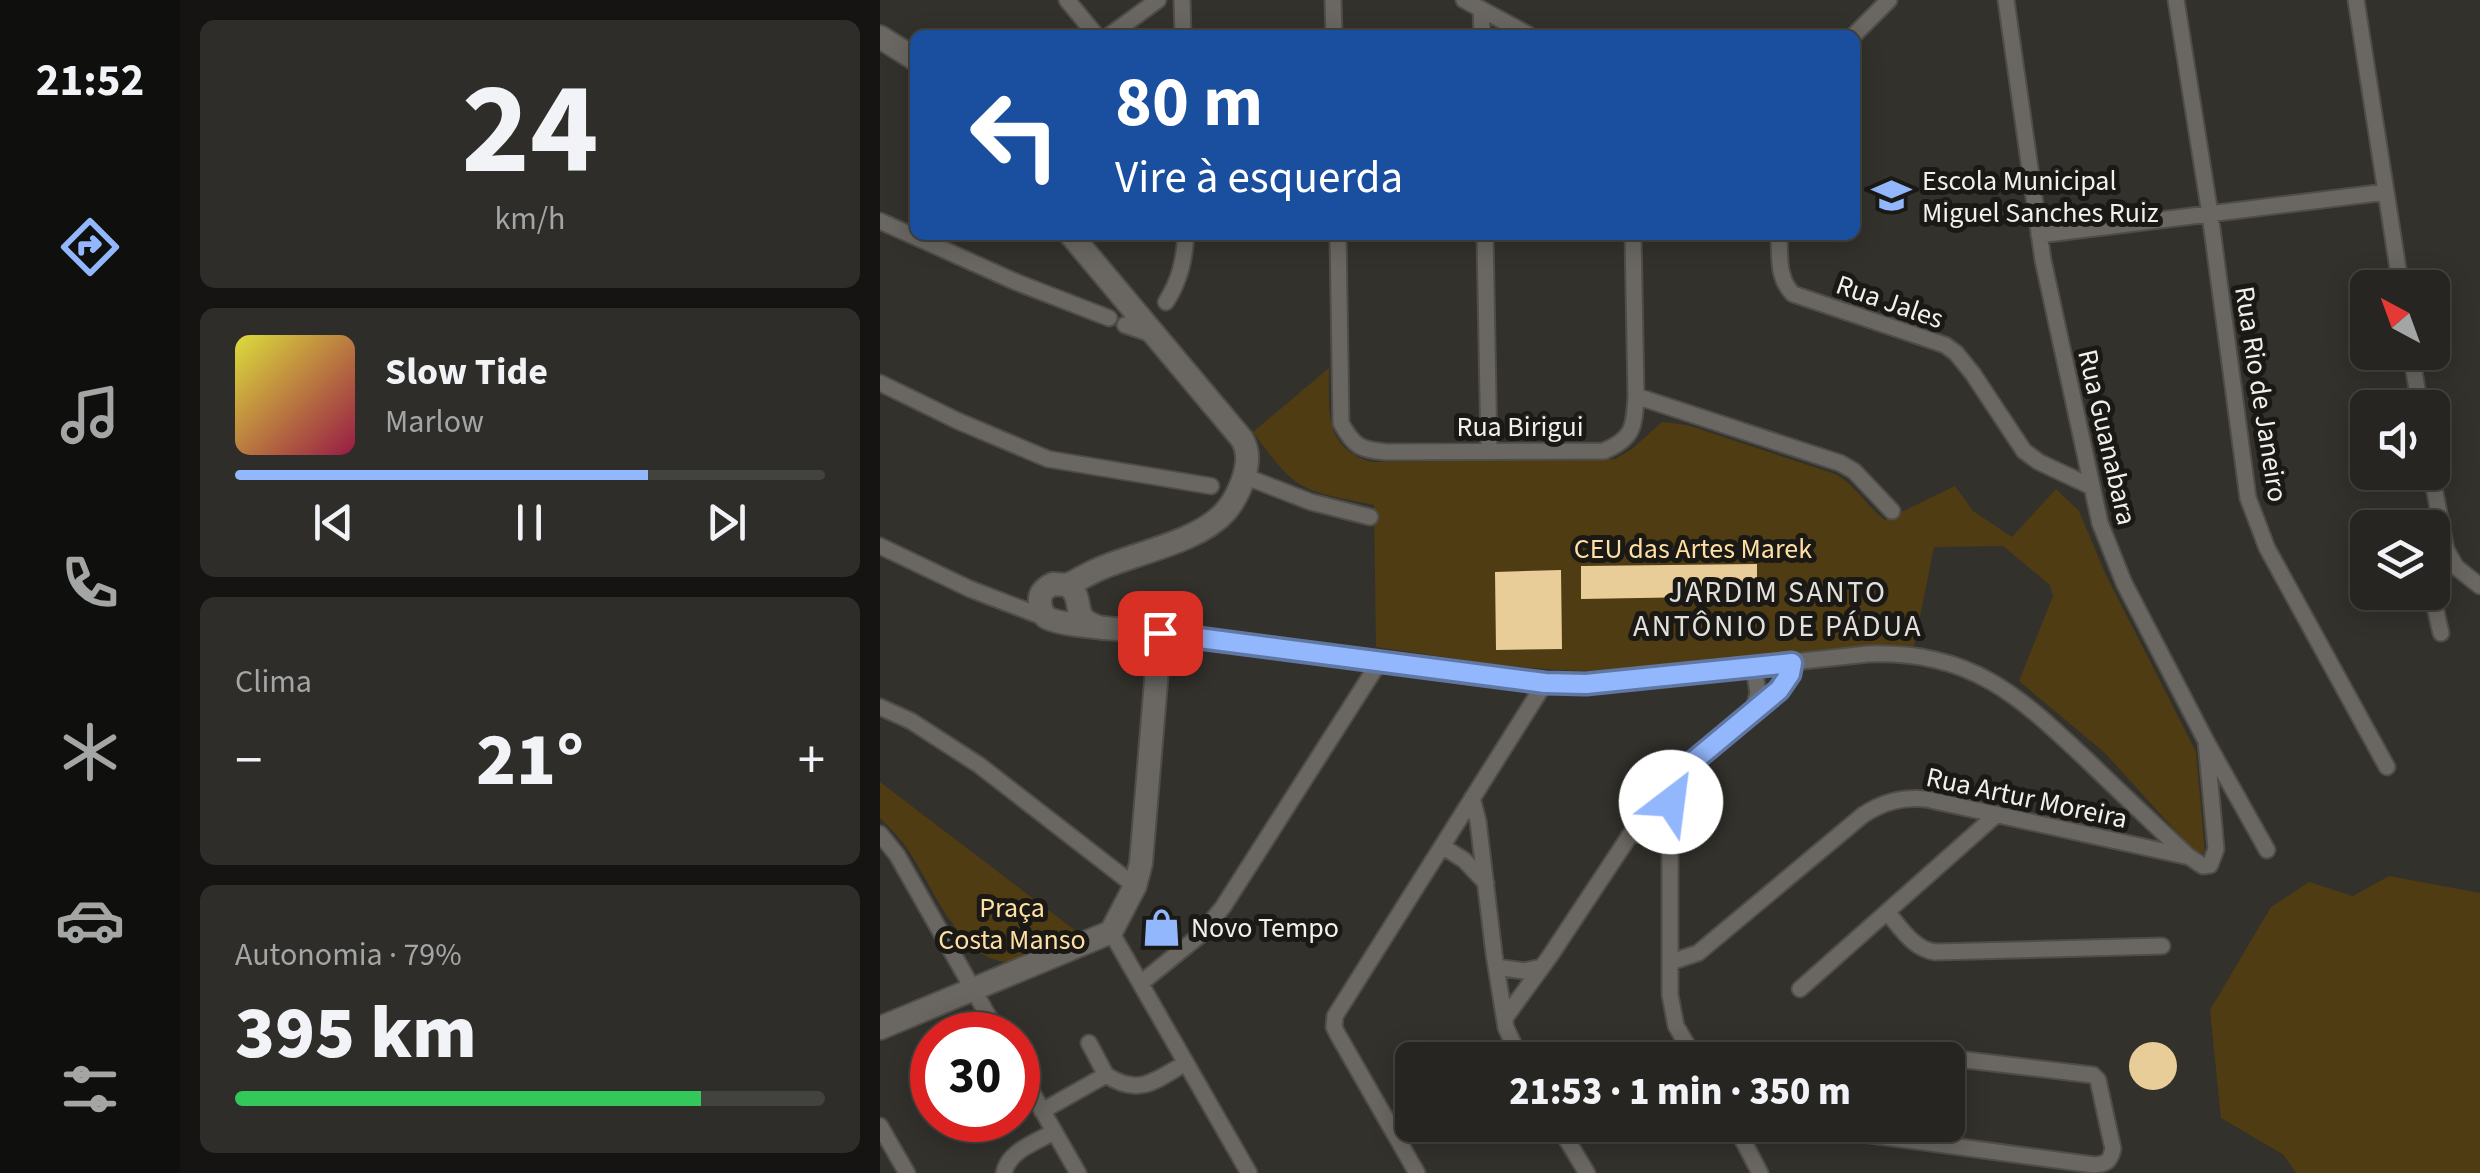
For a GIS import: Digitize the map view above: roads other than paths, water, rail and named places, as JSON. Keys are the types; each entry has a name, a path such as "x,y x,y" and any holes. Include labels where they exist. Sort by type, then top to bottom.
{"street":[{"path":"1066,0 1092,30"},
{"path":"1116,30 1158,0"},
{"path":"1182,0 1183,30"},
{"path":"1333,0 1334,30"},
{"path":"1464,0 1519,30"},
{"path":"1859,30 1888,0"},
{"name":"Rua Guanabara","path":"2006,0 2039,235 2100,524 2124,583 2206,742 2268,850"},
{"name":"Rua Rio de Janeiro","path":"2176,0 2252,508 2267,548 2386,766"},
{"path":"2356,0 2398,270"},
{"path":"1481,10 1482,30"},
{"path":"880,38 910,55"},
{"path":"2039,235 2386,192"},
{"path":"880,222 910,235"},
{"path":"921,240 1109,318"},
{"path":"1066,605 1102,568 1211,524 1226,512 1239,491 1247,463 1247,448 1242,439 1074,240"},
{"path":"1166,302 1177,286 1184,264 1186,240"},
{"name":"Rua Birigui","path":"1338,240 1341,424 1350,438 1357,446 1370,450 1489,451 1604,451 1624,441 1631,432 1636,396 1633,240"},
{"path":"1485,240 1489,451"},
{"name":"Rua Jales","path":"1780,240 1781,276 1793,294 1956,353 2024,451 2092,487"},
{"path":"1126,325 1155,335"},
{"path":"880,383 1048,459 1211,486"},
{"path":"1636,396 1840,463 1892,511"},
{"path":"1244,476 1311,502 1370,518"},
{"path":"880,546 1008,605 1066,605 1102,628 1545,683 1586,684 1868,654 1909,654 1961,668 2006,689 2038,714 2188,856 2204,866 2210,864 2216,849 2206,742"},
{"path":"2450,556 2456,567 2480,586"},
{"path":"1008,605 1058,583 1066,605"},
{"path":"2435,610 2440,633"},
{"path":"880,1028 1111,932 1135,886 1145,840 1160,633"},
{"path":"1141,984 1198,936 1223,907 1380,661"},
{"path":"1505,1018 1650,804 1677,775 1786,682 1792,663"},
{"path":"1753,711 1758,693 1754,668"},
{"path":"1416,1173 1334,1026 1339,1008 1545,683"},
{"path":"880,707 911,720 979,765 1135,886"},
{"path":"1677,775 1670,836 1672,1012 1685,1042"},
{"path":"1472,798 1496,967 1511,1042"},
{"name":"Rua Artur Moreira","path":"1671,962 1698,953 1862,815 1893,800 1913,798 2188,856"},
{"path":"1800,989 1996,816"},
{"path":"880,834 897,856 986,1012"},
{"path":"1629,836 1670,836"},
{"path":"1442,846 1464,860 1486,883"},
{"path":"1887,912 1915,944 1934,952 2162,946"},
{"path":"1111,932 1249,1173"},
{"path":"1496,967 1524,971 1542,967"},
{"path":"1089,1043 1106,1075 1121,1084 1149,1083 1186,1062"},
{"path":"1920,1142 2094,1166 2110,1160 2112,1149 2098,1080 2093,1075 1966,1060"},
{"path":"1042,1111 1106,1075"},
{"path":"1040,1107 1078,1173"},
{"path":"880,1126 907,1173"},
{"path":"1004,1173 1012,1156 1054,1132"},
{"path":"1568,1142 1586,1173"},
{"path":"1744,1142 1760,1173"}],"place":[{"name":"Escola Municipal Miguel Sanches Ruiz","path":"1892,196"},
{"name":"Novo Tempo","path":"1161,927"}],"district":[{"name":"JARDIM SANTO ANTÔNIO DE PÁDUA","path":"1778,609"}],"park label":[{"name":"CEU das Artes Marek","path":"1693,548"},
{"name":"Praça Costa Manso","path":"1012,923"}]}
